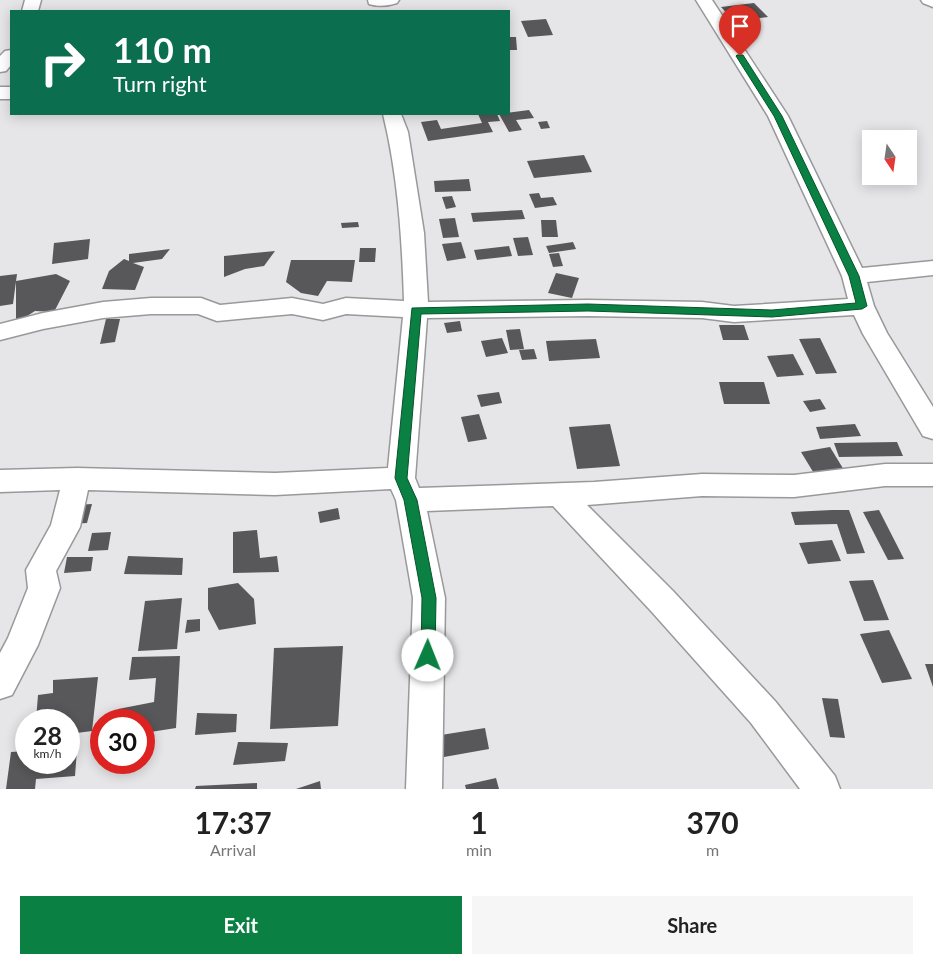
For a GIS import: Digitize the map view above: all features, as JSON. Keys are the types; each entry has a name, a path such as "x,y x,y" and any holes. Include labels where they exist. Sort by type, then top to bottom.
{"street":[{"path":"704,0 778,116 854,276 862,306 875,334 933,429"},
{"path":"929,0 933,2"},
{"path":"0,67 10,56"},
{"path":"392,115 398,132 412,233 416,310 406,489 429,598 424,789"},
{"path":"854,276 933,268"},
{"path":"0,332 44,321 103,310 151,306 201,306 217,313 292,306 323,312 346,306 416,310 588,308 763,314 862,306"},
{"path":"0,481 77,479 559,494 702,485 794,486 885,475 933,475"},
{"path":"0,684 22,645 44,588 41,570 65,528 77,479"},
{"path":"559,494 662,601 763,712 822,789"}],"building":[{"path":"754,3 768,17 734,21 721,7"},
{"path":"546,19 553,35 528,37 521,21"},
{"path":"510,37 516,37 517,50 510,50"},
{"path":"529,110 534,118 516,120 522,130 509,132 500,115 510,115 510,113"},
{"path":"478,115 497,115 500,121 488,122 493,132 428,141 421,122 437,120 441,129 482,123"},
{"path":"547,121 550,128 541,129 538,122"},
{"path":"584,155 592,172 534,178 527,161"},
{"path":"469,179 471,191 435,192 434,181"},
{"path":"539,193 541,198 553,197 557,205 535,208 529,194"},
{"path":"452,196 456,207 446,209 442,197"},
{"path":"522,210 525,219 473,222 471,213"},
{"path":"455,218 459,237 443,238 439,219"},
{"path":"541,220 556,220 558,237 542,237"},
{"path":"358,222 359,227 342,228 341,223"},
{"path":"528,237 533,255 518,256 513,238"},
{"path":"90,239 88,259 52,264 54,243"},
{"path":"461,242 466,258 447,261 442,244"},
{"path":"573,242 576,249 549,253 546,246"},
{"path":"509,246 512,256 477,260 474,250"},
{"path":"360,248 376,248 375,262 359,262"},
{"path":"170,249 162,259 133,263 144,267 135,290 102,289 109,271 124,259 129,261 129,254"},
{"path":"275,251 264,266 245,269 224,277 224,256"},
{"path":"559,253 563,266 553,267 549,254"},
{"path":"291,260 355,260 352,282 327,281 318,296 301,293 286,282"},
{"path":"556,273 579,278 572,298 548,293"},
{"path":"17,274 13,304 0,306 0,276"},
{"path":"56,274 70,281 54,312 35,311 16,323 16,281"},
{"path":"106,319 120,319 115,342 100,344"},
{"path":"460,321 462,331 447,333 444,323"},
{"path":"719,325 744,325 749,340 723,340"},
{"path":"520,329 524,349 510,350 506,330"},
{"path":"502,338 508,353 486,357 481,341"},
{"path":"820,338 837,373 816,374 799,339"},
{"path":"596,339 600,358 549,361 546,341"},
{"path":"534,349 537,359 522,360 519,350"},
{"path":"793,354 804,375 777,377 767,356"},
{"path":"719,382 764,382 770,404 724,404"},
{"path":"499,392 502,403 481,407 477,395"},
{"path":"820,399 826,409 810,412 803,401"},
{"path":"479,414 487,439 468,442 461,417"},
{"path":"610,424 620,466 577,469 569,427"},
{"path":"855,424 861,436 820,439 816,427"},
{"path":"897,442 903,456 839,457 834,443"},
{"path":"830,447 847,475 818,480 801,452"},
{"path":"92,504 87,523 71,524 75,505"},
{"path":"338,508 340,519 320,523 318,512"},
{"path":"849,510 865,553 847,554 837,524 795,525 791,512"},
{"path":"879,510 904,559 888,560 863,512"},
{"path":"257,530 260,558 277,556 279,572 233,573 233,532"},
{"path":"111,532 108,550 88,551 92,533"},
{"path":"832,540 841,561 808,564 799,543"},
{"path":"128,556 183,558 182,575 124,574"},
{"path":"67,557 93,557 91,571 64,573"},
{"path":"873,580 889,620 864,621 849,581"},
{"path":"238,583 254,599 256,624 219,630 208,609 208,588"},
{"path":"182,598 177,649 138,651 145,601"},
{"path":"200,619 200,631 185,633 187,620"},
{"path":"889,630 912,679 882,683 860,634"},
{"path":"343,646 338,726 270,729 274,648"},
{"path":"180,656 176,728 155,731 155,709 118,709 154,702 156,678 129,680 132,657"},
{"path":"925,664 933,664 933,687"},
{"path":"98,677 94,709 90,709 90,731 80,733 80,709 37,709 38,695 53,693 53,680"},
{"path":"822,698 838,699 845,738 830,737"},
{"path":"197,713 237,714 236,732 195,735"},
{"path":"485,728 489,749 444,757 441,735"},
{"path":"238,742 288,743 285,761 233,765"},
{"path":"11,752 15,752 15,774 75,774 75,776 36,779 35,789 6,789"},
{"path":"496,778 499,789 466,789 465,785"},
{"path":"320,781 321,789 296,789"},
{"path":"257,783 257,789 195,789 196,786"}],"route":[{"path":"428,656 429,598 410,500 401,478 416,310 588,308 702,310 734,314 862,306 854,276 828,225 817,195 794,152 778,116 740,56"}]}
